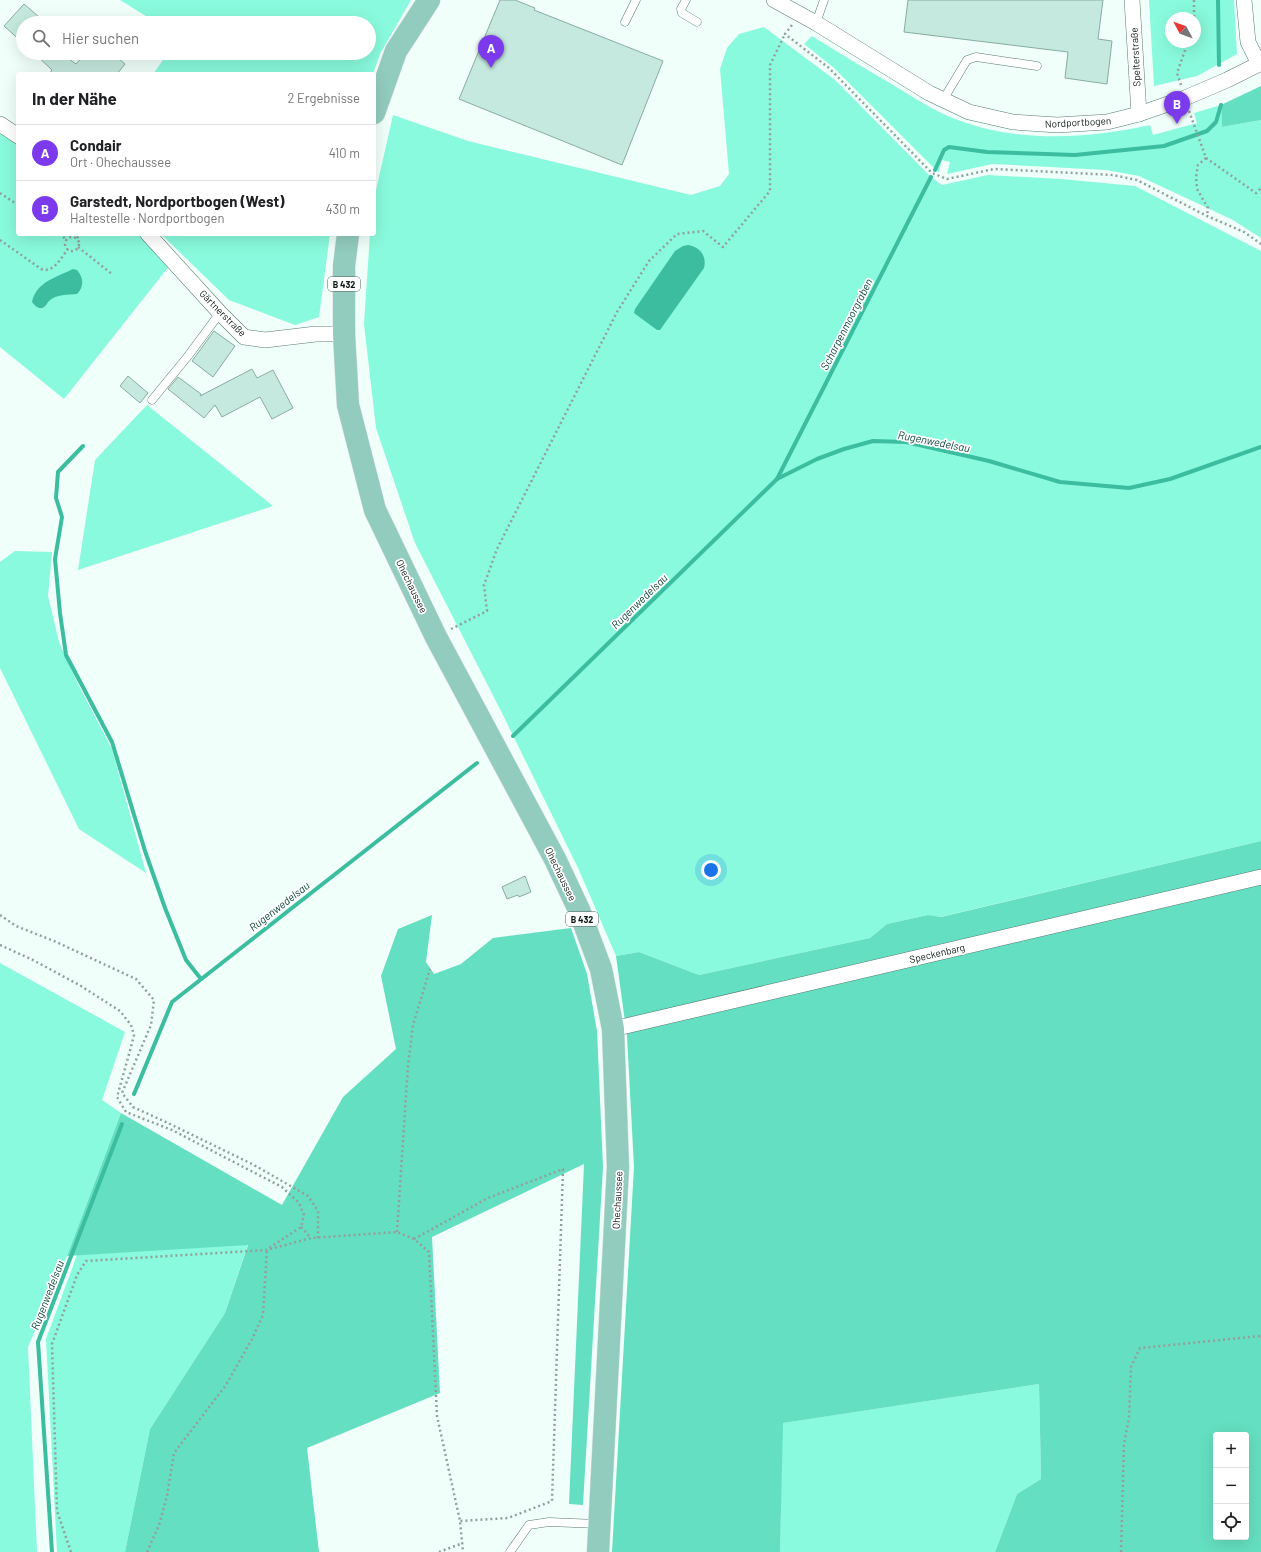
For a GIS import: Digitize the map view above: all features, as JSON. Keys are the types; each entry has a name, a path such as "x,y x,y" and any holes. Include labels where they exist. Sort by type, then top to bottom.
{"main road":[{"path":"376,107 396,51 429,0"},
{"name":"Ohechaussee","path":"348,236 344,266 344,334 348,405 375,510 436,637 555,859 579,910 601,969 612,1029 618,1166 598,1552"}],"street":[{"name":"Nordportbogen","path":"774,0 816,23 929,93 969,112 1013,122 1064,125 1107,122 1139,114 1185,98 1260,64 1248,42 1244,0"},
{"name":"Spelterstraße","path":"1132,0 1139,114"},
{"path":"0,124 16,135"},
{"name":"Gärtnerstraße","path":"150,236 220,313 244,336 265,340 316,334 344,334"},
{"name":"Speckenbarg","path":"612,1029 1261,877"}],"lane":[{"path":"625,22 636,0"},
{"path":"686,0 681,9 682,13 697,22"},
{"path":"816,23 824,0"},
{"path":"943,100 964,65 968,60 976,56 1037,66"},
{"path":"152,400 188,356 220,313"},
{"path":"510,1552 529,1525 549,1522 599,1524"}],"path":[{"path":"1194,0 1194,12"},
{"path":"436,637 487,611 484,585 497,549 617,312 649,261 677,234 703,231 723,247 770,191 770,65 785,34 799,14"},
{"path":"785,34 829,68 932,173 947,179 994,169 1113,175 1137,180 1207,216 1244,232 1261,244"},
{"path":"1186,48 1177,73 1206,158 1256,193 1261,188"},
{"path":"1206,158 1198,165 1196,177 1197,189 1208,208 1207,216"},
{"path":"0,193 16,204"},
{"path":"62,236 66,239"},
{"path":"66,239 73,236 77,238 79,241 78,247"},
{"path":"66,239 65,246 68,249"},
{"path":"0,240 41,269 45,270 50,270 54,267 68,249"},
{"path":"68,249 71,251 78,247"},
{"path":"78,247 112,274"},
{"path":"0,915 16,926 54,941 136,979 154,1000 151,1025 122,1093 133,1107 247,1162 308,1196 318,1211 318,1238"},
{"path":"0,945 33,960 81,986 120,1011 131,1025 134,1035 132,1046 118,1096 126,1112 172,1130 282,1187 299,1203 304,1215 301,1227 267,1250"},
{"path":"397,1232 408,1066 413,1026 430,969"},
{"path":"414,1239 488,1198 563,1169 552,1501 508,1518 460,1521"},
{"path":"301,1227 311,1238"},
{"path":"71,1552 57,1512 52,1344 77,1275 86,1261 267,1250 311,1238 397,1232 414,1239 429,1252 437,1416 460,1521 463,1552"},
{"path":"147,1552 159,1525 168,1496 174,1452 226,1385 252,1339 263,1315 267,1250"},
{"path":"1121,1552 1124,1444 1129,1418 1131,1367 1140,1348 1261,1336"},
{"path":"439,1552 463,1543"}],"shaded area":[{"path":"120,0 411,0 380,54 374,72 154,72 163,60 376,60 376,16 146,16"},
{"path":"1149,0 1234,0 1237,54 1197,76 1154,86"},
{"path":"764,27 835,80 931,177 942,185 988,175 1061,179 1135,186 1261,251 1261,841 940,917 928,915 887,924 870,938 699,975 639,952 616,956 579,870 503,715 415,543 376,428 364,324 370,236 376,236 376,190 393,115 468,141 691,195 720,186 729,174 720,69 727,48 739,34"},
{"path":"812,36 939,112 979,127 1003,132 1027,135 1077,136 1126,130 1150,125 1153,135 1197,123 1194,113 1221,105 1222,127 1261,120 1261,238 1233,220 1139,176 1106,170 992,164 947,174 950,162 942,160 939,172 833,67 804,44"},
{"path":"1261,86 1261,120 1222,127 1221,105"},
{"path":"0,130 16,140 16,236 143,236 170,265 64,399 0,347"},
{"path":"163,236 330,236 319,317 295,325 229,300"},
{"path":"688,245 696,248 702,253 705,264 704,268 660,330 657,330 634,313 635,309 675,251"},
{"path":"73,269 77,270 82,279 81,288 77,294 55,297 42,308 38,307 32,302 34,295 43,285"},
{"path":"147,405 273,506 78,570 95,460"},
{"path":"15,551 52,552 48,596 59,642 78,684 112,749 146,873 79,829 0,668 0,562"},
{"path":"1261,841 1261,1552 995,1552 1017,1494 1041,1479 1039,1384 783,1423 780,1552 612,1552 634,1167 627,1036 616,956 639,952 699,975 870,938 887,924 928,915 941,917"},
{"path":"432,915 426,962 434,974 461,964 493,938 571,928 587,974 597,1031 603,1167 583,1505 569,1504 584,1164 432,1237 440,1393 307,1448 319,1552 125,1552 150,1429 225,1313 248,1245 67,1256 121,1113 282,1205 343,1097 396,1049 381,976 398,929"},
{"path":"0,963 125,1032 102,1100 121,1113 67,1256 28,1347 37,1552 0,1552"},
{"path":"248,1244 225,1313 150,1429 125,1552 57,1552 46,1339 77,1255"},
{"path":"1039,1384 1041,1479 1017,1494 995,1552 780,1552 782,1423"}],"building":[{"path":"500,0 515,0 535,8 534,10 663,61 622,165 459,99"},
{"path":"908,0 1103,0 1098,39 1112,41 1107,84 1065,78 1068,52 904,32"},
{"path":"24,4 38,16 16,16 16,37 4,26"},
{"path":"41,60 71,60 76,64 80,60 120,60 125,64 119,72 50,72 52,70"},
{"path":"214,331 235,346 213,377 192,361"},
{"path":"252,369 257,378 273,370 293,408 272,419 260,397 222,417 215,405 204,418 168,389 178,377 201,394 200,396"},
{"path":"128,376 148,393 140,403 120,386"},
{"path":"525,876 531,892 519,897 518,895 507,899 502,887"}],"waterway":[{"name":"Scharpenmoorgraben","path":"1218,0 1219,65"},
{"name":"Scharpenmoorgraben","path":"935,170 944,150 949,147 987,152 1075,155 1164,146 1207,131 1216,122 1221,105"},
{"name":"Scharpenmoorgraben","path":"777,479 931,177"},
{"name":"Rugenwedelsau","path":"513,736 777,479 817,459 844,449 873,441 906,442 989,461 1060,482 1129,488 1170,479 1261,447"},
{"path":"83,446 58,472 56,498 62,517 55,559 66,655 112,742 145,851 165,908 186,960 201,979"},
{"name":"Rugenwedelsau","path":"134,1094 172,1002 477,763"},
{"name":"Rugenwedelsau","path":"52,1552 38,1342 122,1124"}],"place":[{"name":"Condair","path":"491,68"},
{"name":"Garstedt, Nordportbogen (West)","path":"1177,124"}]}
